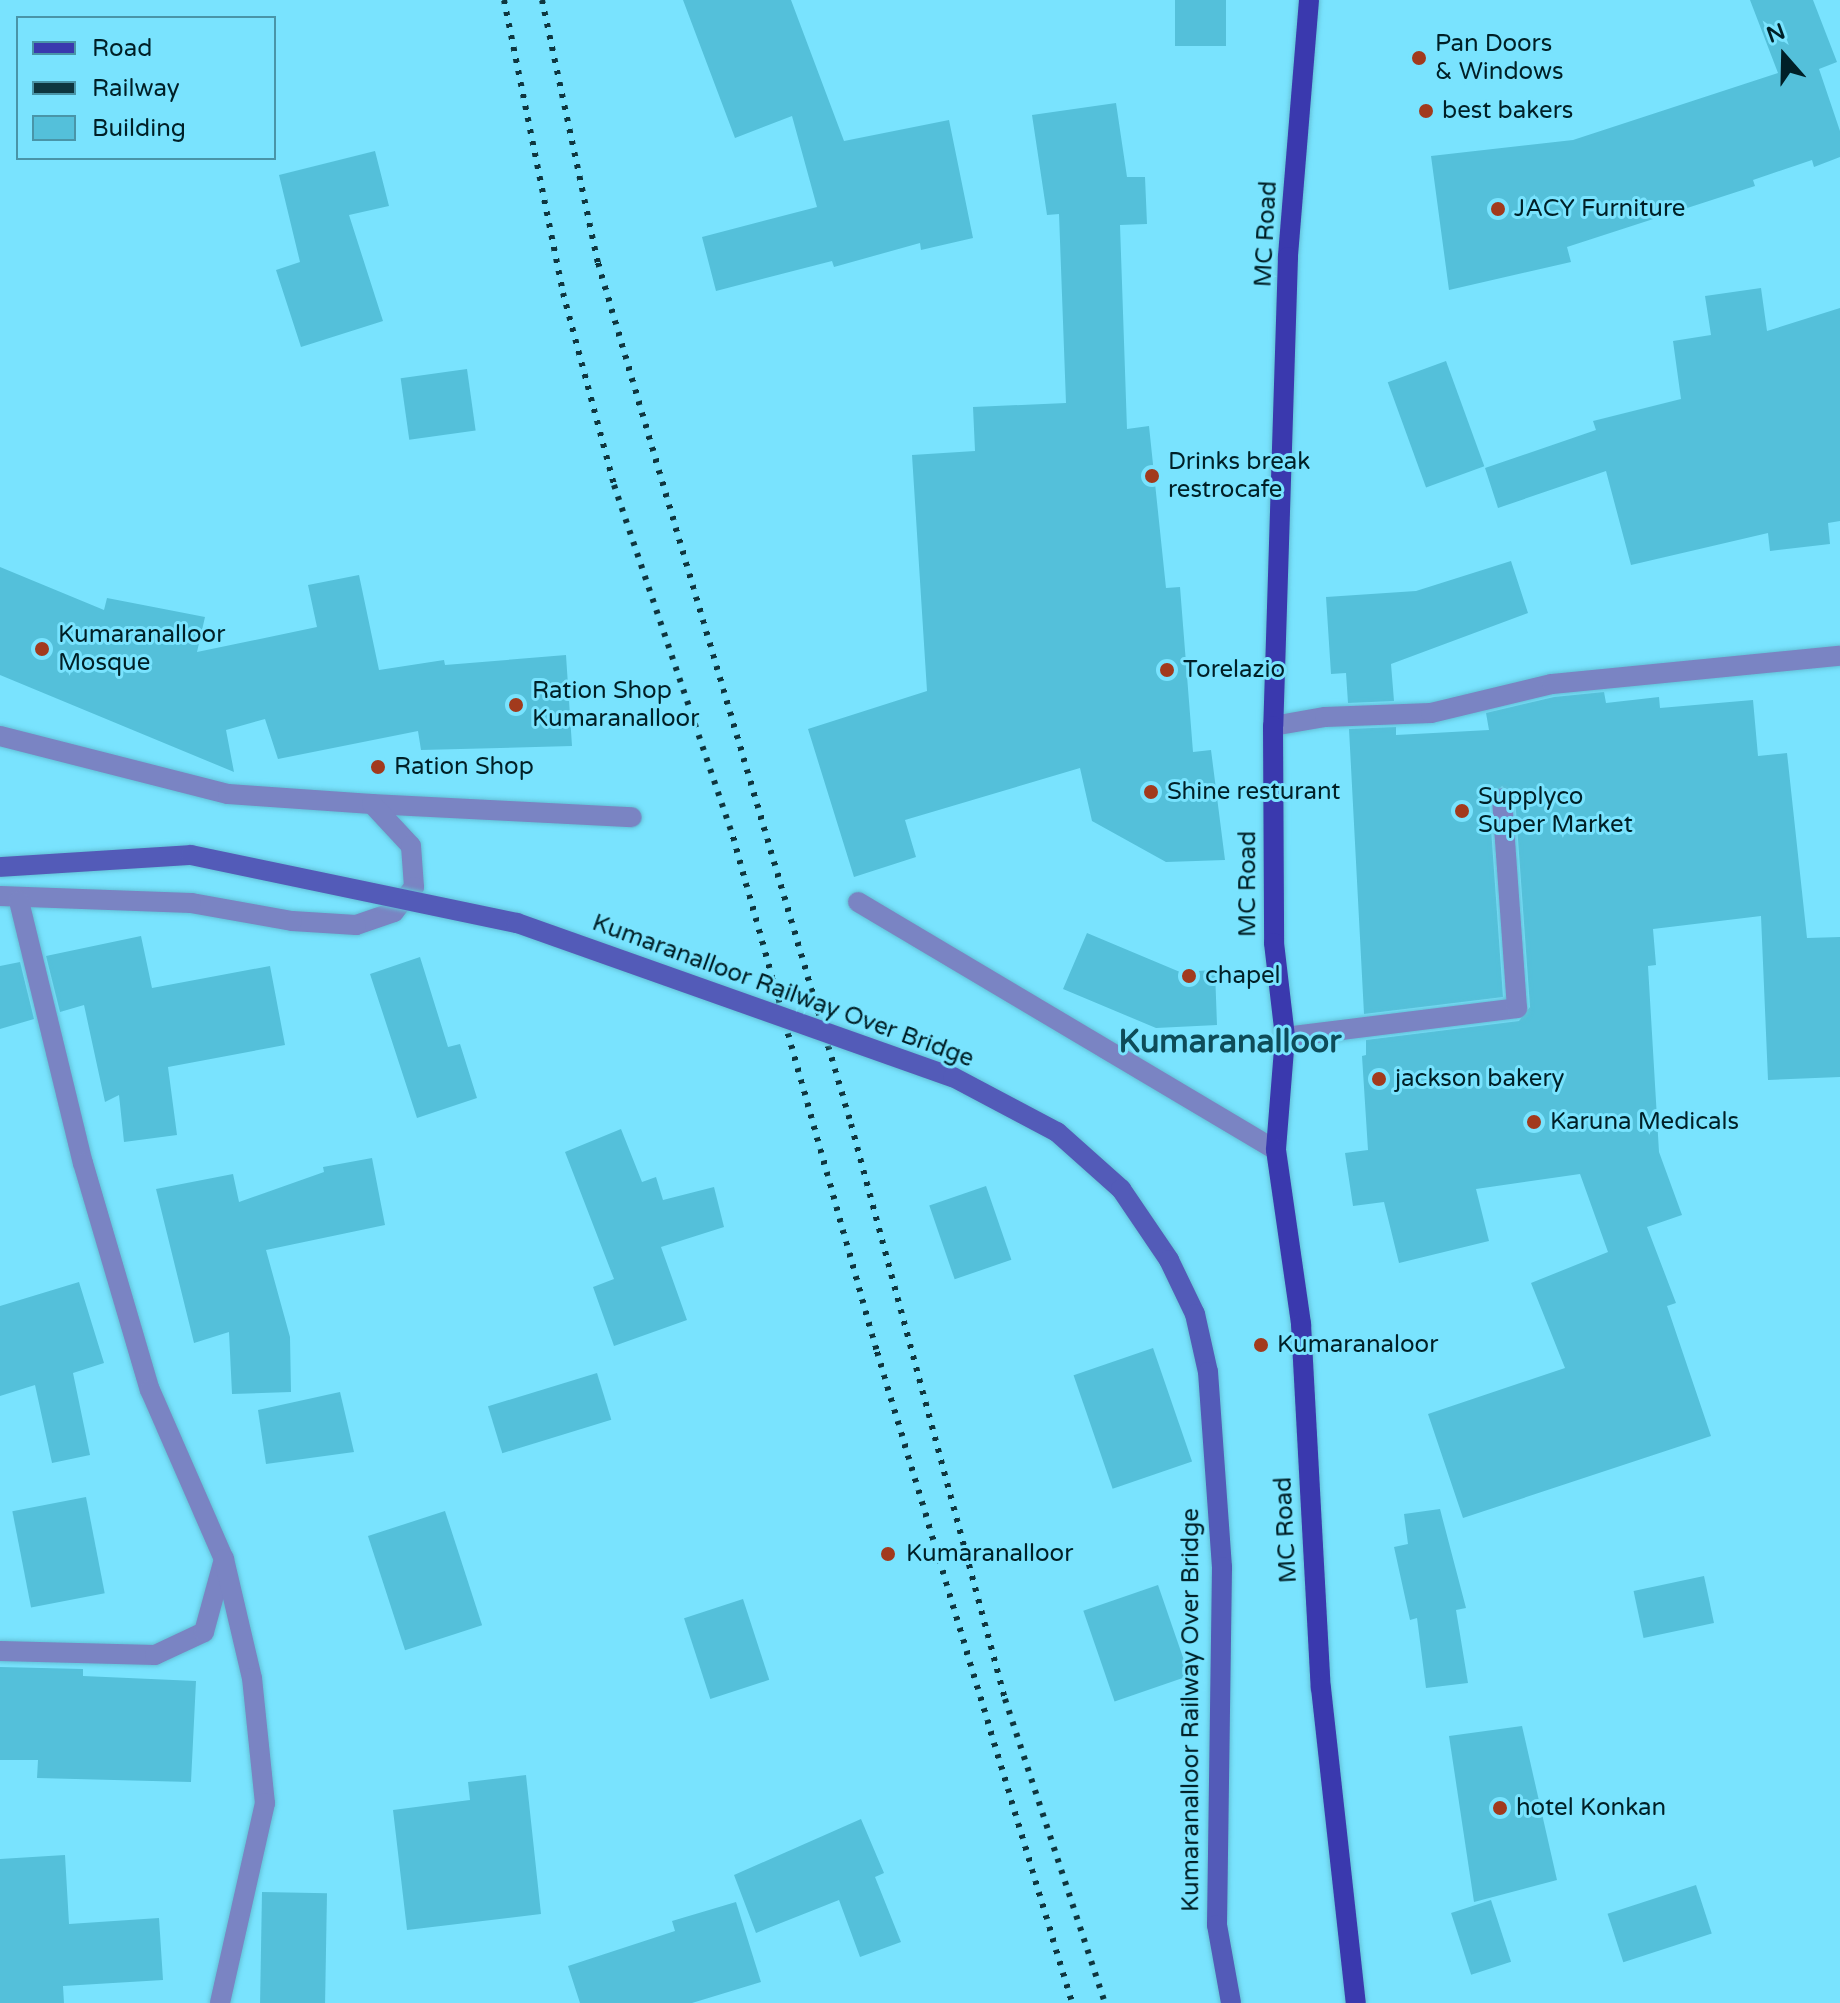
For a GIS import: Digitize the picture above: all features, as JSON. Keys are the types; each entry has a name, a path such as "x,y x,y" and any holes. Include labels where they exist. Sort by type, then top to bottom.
{"main road":[{"name":"MC Road","path":"1309,0 1288,257 1273,726 1274,943 1285,1037 1276,1150 1301,1324 1321,1688 1356,2003"},
{"name":"Kumaranalloor Railway Over Bridge","path":"0,867 191,855 517,923 953,1077 1057,1132 1121,1189 1169,1260 1195,1314 1208,1372 1222,1567 1217,1925 1231,2003"}],"street":[{"path":"1273,726 1325,717 1431,713 1552,684 1840,656"},
{"path":"0,736 228,794 632,817"},
{"path":"1285,1037 1517,1008 1502,799"},
{"path":"220,2003 265,1803 252,1678 224,1559 150,1390 10,898 191,903 356,925 394,912 414,887 411,846 372,804"},
{"path":"858,902 1276,1150"},
{"path":"0,1651 155,1655 204,1632 224,1559"}],"building":[{"path":"683,0 791,0 844,141 949,120 973,238 921,250 920,243 834,267 832,261 716,291 702,237 817,207 792,116 735,138"},
{"path":"1175,0 1226,0 1226,46 1175,46"},
{"path":"1750,0 1813,0 1837,62 1819,69 1840,131 1840,157 1814,167 1812,160 1753,180 1755,186 1567,247 1571,262 1449,290 1431,156 1573,140 1778,73"},
{"path":"1116,103 1127,177 1145,177 1147,224 1120,225 1127,429 1149,426 1166,588 1180,587 1193,752 1211,750 1225,860 1166,862 1092,821 1080,768 905,820 916,857 854,877 808,729 927,691 912,455 975,451 973,407 1066,403 1059,214 1047,215 1032,115"},
{"path":"375,151 389,206 349,215 383,321 301,347 276,270 300,262 279,175"},
{"path":"1761,288 1767,331 1840,308 1840,521 1828,523 1830,544 1770,551 1768,533 1631,565 1606,471 1498,508 1485,468 1596,430 1593,421 1681,399 1673,341 1711,335 1705,296"},
{"path":"1446,361 1484,466 1426,487 1388,382"},
{"path":"467,369 476,430 409,440 401,378"},
{"path":"1511,561 1528,613 1391,664 1394,701 1348,703 1346,673 1331,674 1326,597 1416,591"},
{"path":"0,567 104,610 107,598 205,617 197,652 317,627 308,585 359,575 379,670 444,660 445,665 566,655 572,746 421,750 418,731 278,759 265,719 226,730 234,772 0,675"},
{"path":"1604,692 1606,703 1659,697 1660,708 1753,700 1758,756 1787,753 1807,938 1840,937 1840,1077 1768,1080 1761,916 1653,929 1656,965 1648,966 1659,1152 1682,1215 1647,1227 1676,1303 1667,1306 1711,1436 1463,1518 1428,1414 1565,1368 1531,1283 1608,1252 1580,1174 1476,1189 1489,1241 1399,1263 1384,1202 1353,1206 1345,1153 1368,1150 1362,1056 1366,1055 1366,1040 1519,1021 1530,1007 1515,798 1502,786 1489,800 1503,997 1364,1014 1349,729 1396,727 1396,735 1489,730 1486,713 1554,697"},
{"path":"1087,933 1180,972 1215,970 1217,1025 1156,1028 1063,989"},
{"path":"141,936 152,988 270,966 285,1045 168,1067 177,1135 124,1142 119,1095 105,1102 84,1005 60,1012 46,956"},
{"path":"420,957 448,1047 460,1044 477,1098 417,1118 370,974"},
{"path":"20,962 34,1019 0,1029 0,966"},
{"path":"621,1129 642,1182 656,1177 663,1200 714,1187 724,1227 661,1247 687,1320 614,1346 593,1287 614,1279 565,1152"},
{"path":"372,1158 385,1225 266,1250 290,1337 291,1392 232,1394 229,1332 194,1343 156,1189 233,1174 239,1202 324,1172 323,1167"},
{"path":"986,1186 1011,1260 955,1279 929,1206"},
{"path":"79,1282 104,1363 73,1373 90,1455 52,1463 35,1385 0,1396 0,1306"},
{"path":"1153,1348 1192,1461 1113,1489 1074,1375"},
{"path":"597,1373 611,1420 502,1453 488,1406"},
{"path":"340,1392 354,1452 266,1464 258,1410"},
{"path":"86,1497 105,1593 31,1608 12,1511"},
{"path":"1440,1509 1466,1608 1456,1610 1468,1683 1426,1688 1417,1618 1410,1620 1394,1547 1408,1544 1404,1514"},
{"path":"445,1511 482,1625 405,1650 368,1536"},
{"path":"1704,1576 1714,1623 1644,1638 1634,1591"},
{"path":"1158,1585 1189,1676 1115,1701 1083,1611"},
{"path":"743,1599 769,1680 710,1699 684,1618"},
{"path":"0,1667 83,1669 83,1676 196,1681 191,1782 37,1778 38,1760 0,1760"},
{"name":"hotel Konkan","path":"1522,1726 1557,1880 1474,1902 1449,1736"},
{"path":"526,1775 541,1914 407,1930 393,1810 470,1800 468,1782"},
{"path":"861,1819 884,1873 875,1877 901,1942 860,1957 839,1900 756,1933 734,1875"},
{"path":"65,1855 69,1924 159,1918 163,1980 63,1986 64,2003 0,2003 0,1859"},
{"path":"1696,1885 1712,1934 1623,1962 1608,1914"},
{"path":"262,1892 327,1893 325,2003 260,2003"},
{"path":"1491,1900 1511,1962 1471,1975 1451,1913"},
{"path":"736,1902 761,1982 692,2003 580,2003 568,1966 675,1931 672,1921"}],"railway":[{"path":"504,0 563,293 614,485 733,837 877,1352 1072,2003"},
{"path":"542,0 598,263 851,1124 1005,1699 1105,2003"}],"place":[{"name":"Pan Doors & Windows","path":"1419,58"},
{"name":"best bakers","path":"1426,111"},
{"name":"JACY Furniture","path":"1498,209"},
{"name":"Drinks break restrocafe","path":"1152,476"},
{"name":"Kumaranalloor Mosque","path":"42,649"},
{"name":"Torelazio","path":"1167,670"},
{"name":"Ration Shop Kumaranalloor","path":"516,705"},
{"name":"Ration Shop","path":"378,767"},
{"name":"Shine resturant","path":"1151,792"},
{"name":"Supplyco Super Market","path":"1462,811"},
{"name":"chapel","path":"1189,976"},
{"name":"jackson bakery","path":"1379,1079"},
{"name":"Karuna Medicals","path":"1534,1122"},
{"name":"Kumaranaloor","path":"1261,1345"},
{"name":"Kumaranalloor","path":"888,1554"},
{"name":"hotel Konkan","path":"1500,1808"}],"district":[{"name":"Kumaranalloor","path":"1230,1042"}]}
